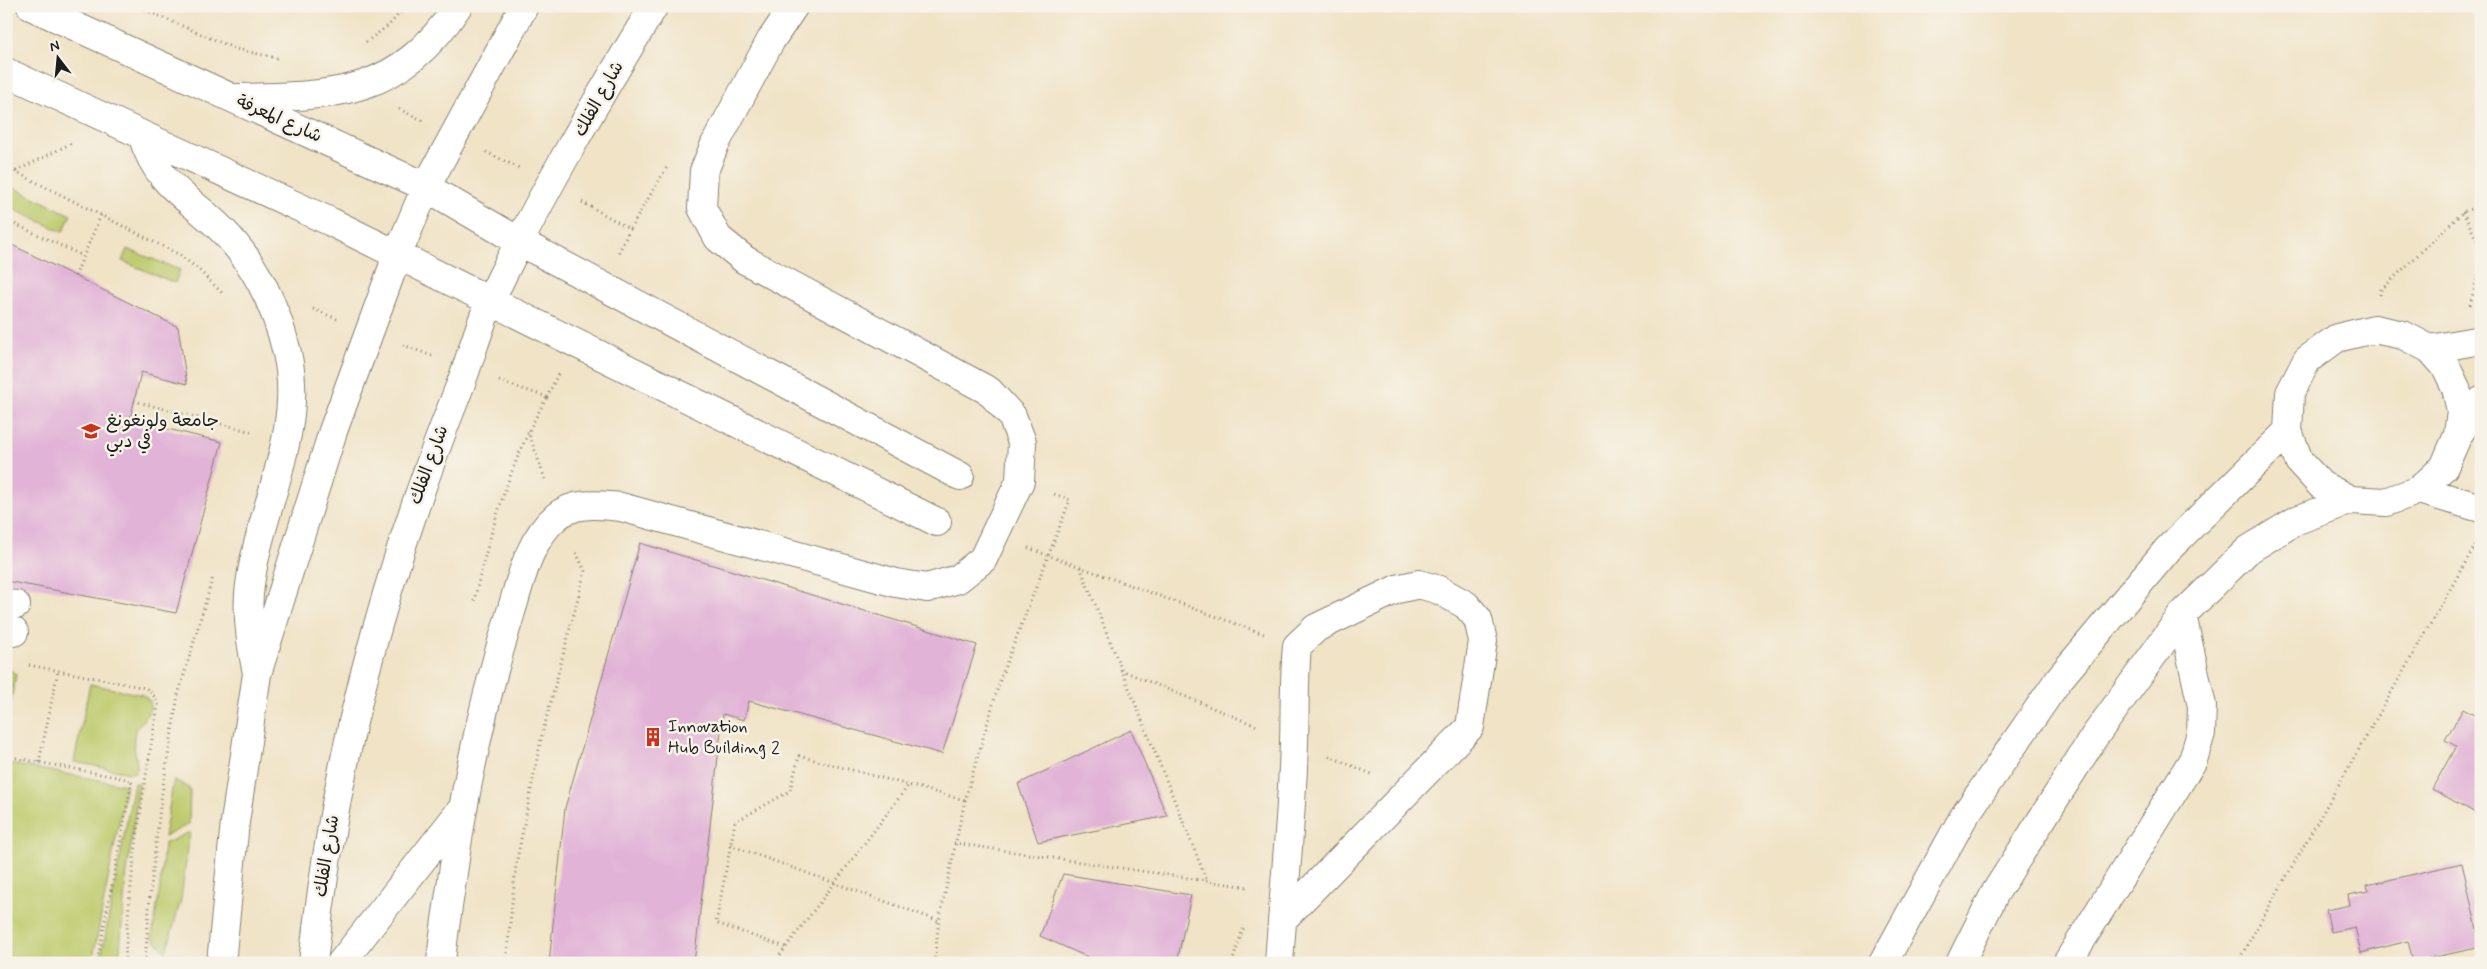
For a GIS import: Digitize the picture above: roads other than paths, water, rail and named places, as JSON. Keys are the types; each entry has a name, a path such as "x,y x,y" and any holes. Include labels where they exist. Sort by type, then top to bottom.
{"street":[{"name":"شارع المعرفة","path":"31,6 426,188 520,242 960,476"},
{"path":"233,98 314,96 378,80 403,67 433,40 458,6"},
{"path":"221,963 235,822 257,674 333,431 398,256 426,188 524,6"},
{"name":"شارع الفلك","path":"313,963 333,817 351,725 373,634 400,545 490,301 520,242 618,65 654,6"},
{"path":"770,6 771,40"},
{"path":"443,960 462,809 479,726 501,642 527,561 538,535 557,515 588,504 621,507 896,583 928,588 958,579 983,559 1020,481 1022,442 1012,416 989,391 745,260 718,238 702,208 704,171 715,144 771,40 794,6"},
{"path":"6,72 331,222 937,522"},
{"path":"142,135 148,152 168,183 220,228 242,252 260,279 274,310 287,355 290,403 283,451 249,594 249,634 257,674"},
{"path":"2458,435 2461,411 2456,388 2446,367 2430,349 2403,335 2374,330 2337,338 2307,360 2290,393 2288,431 2299,461 2321,485 2351,500 2386,502 2419,490 2444,467 2458,435 2481,401"},
{"path":"2430,349 2481,340"},
{"path":"1883,963 1963,818 2059,679 2168,549 2288,431"},
{"path":"2419,490 2481,508"},
{"path":"1960,963 1995,893 2089,745 2182,616 2248,550 2297,520 2351,500"},
{"path":"1279,963 1294,742 1297,646 1316,628 1397,588 1419,584 1439,590 1466,605 1478,619 1483,641 1470,727 1282,920"},
{"path":"2067,963 2192,760 2201,733 2202,706 2182,616"},
{"path":"341,963 462,809"}],"place":[{"name":"جامعة ولونغونغ في دبي","path":"91,431"},
{"name":"Innovation Hub Building 2","path":"653,737"}]}
